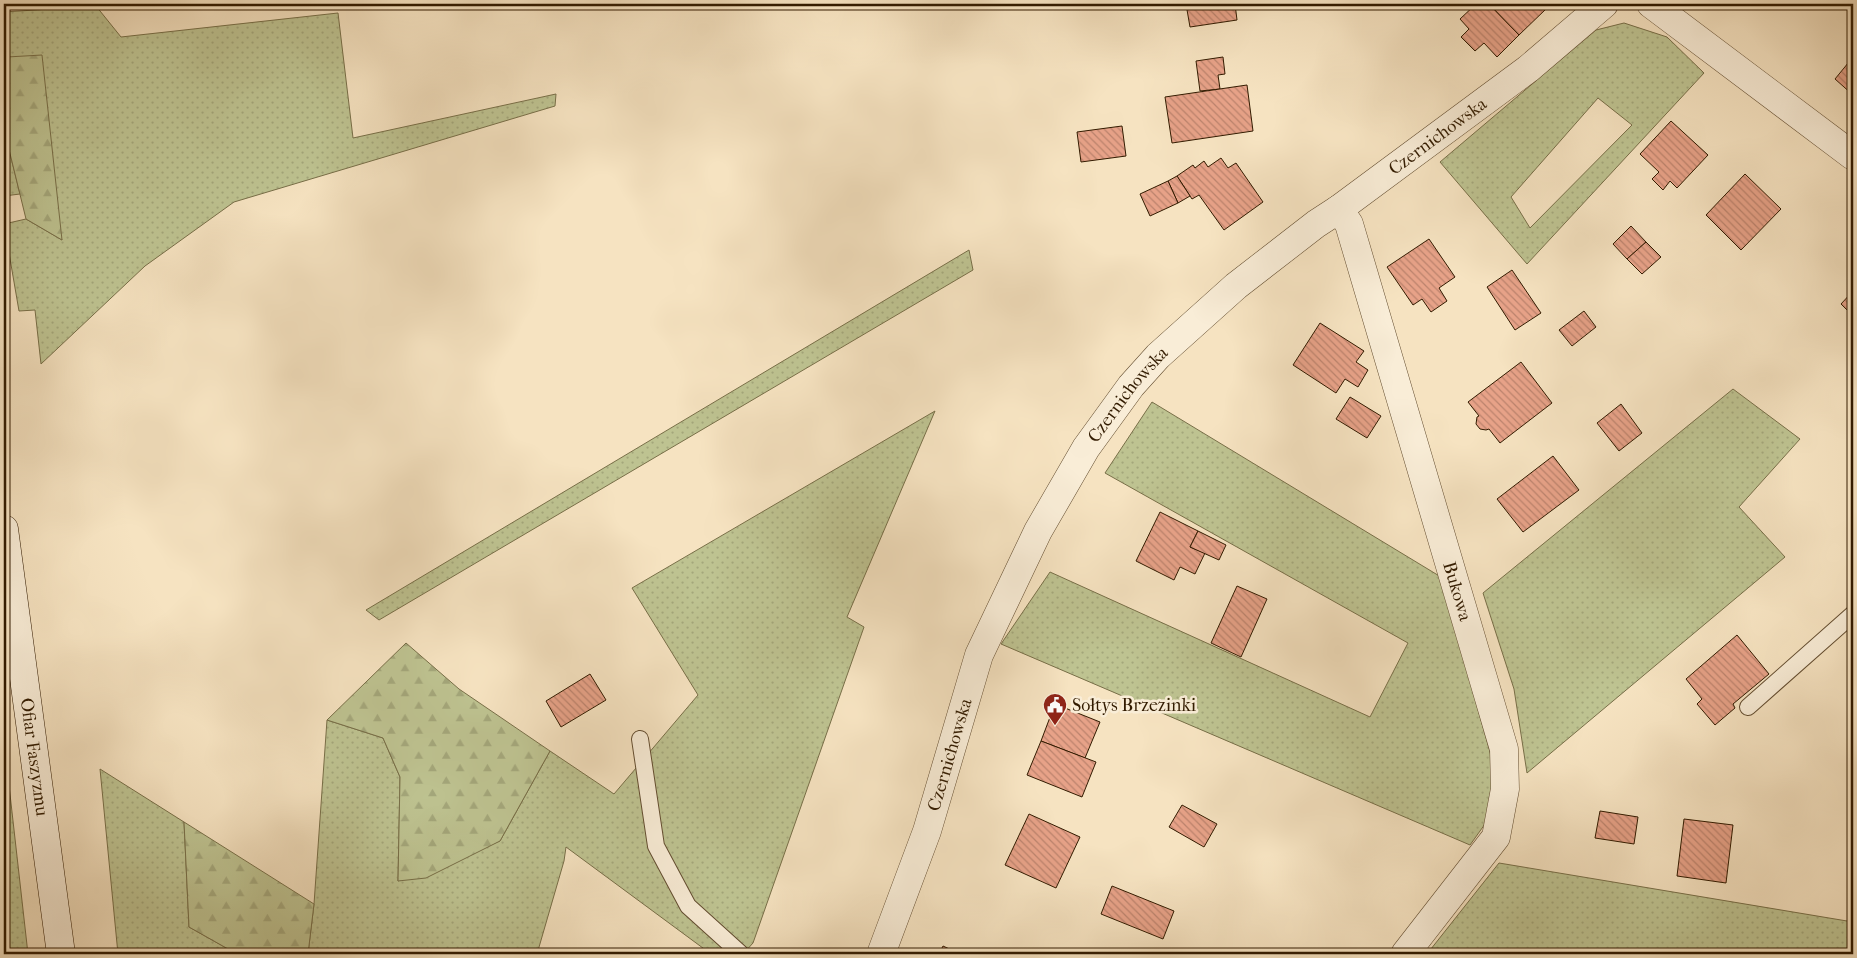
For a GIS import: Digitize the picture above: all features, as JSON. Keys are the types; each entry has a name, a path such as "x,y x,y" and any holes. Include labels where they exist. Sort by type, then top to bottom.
{"street":[{"name":"Czernichowska","path":"881,954 927,831 979,655 1038,531 1086,448 1131,386 1158,356 1236,286 1316,224 1528,69 1604,4"},
{"path":"1651,4 1853,156"},
{"name":"Bukowa","path":"1339,209 1349,224 1504,749 1505,789 1496,837 1405,954"},
{"name":"Ofiar Faszyzmu","path":"4,529 61,954"}],"lane":[{"path":"1748,707 1853,614"},
{"path":"640,739 656,846 688,906 741,954"}],"green space":[{"path":"96,6 121,37 338,13 353,138 556,94 555,106 234,202 145,266 41,364 35,310 19,311 4,224 26,219 62,240 4,105 4,12"},
{"path":"1624,23 1667,37 1704,73 1527,264 1440,162 1596,30","holes":["1598,98 1632,125 1530,228 1511,197"]},
{"path":"42,55 62,240 26,219 4,129 7,57"},
{"path":"4,129 20,194 4,196"},
{"path":"969,250 973,270 379,620 366,610"},
{"path":"1733,389 1800,439 1739,507 1785,557 1527,773 1514,689 1483,593"},
{"path":"1152,402 1441,577 1493,763 1490,817 1470,845 1001,644 1050,572 1370,717 1408,643 1105,473"},
{"path":"935,411 847,617 864,627 753,943 743,954 711,954 566,847 564,861 537,954 308,954 314,904 327,720 383,738 400,777 398,881 500,841 550,751 614,794 698,695 632,588"},
{"path":"406,643 459,689 550,751 500,841 426,878 398,881 400,777 383,738 327,720"},
{"path":"4,741 28,954 10,954 4,897"},
{"path":"100,769 184,822 189,927 237,954 118,954"},
{"path":"184,822 314,904 308,954 237,954 189,927"},
{"path":"1499,863 1853,922 1853,954 1427,954"}],"building":[{"path":"1186,4 1235,4 1237,20 1190,27"},
{"path":"1476,4 1489,4 1519,35 1497,57 1484,43 1475,51 1461,37 1469,29 1460,19"},
{"path":"1489,4 1542,4 1546,9 1519,35"},
{"path":"1223,57 1225,74 1218,75 1220,89 1200,91 1196,61"},
{"path":"1853,57 1853,95 1835,79"},
{"path":"1247,85 1253,131 1172,143 1165,97"},
{"path":"1671,121 1708,155 1677,188 1670,181 1663,190 1652,179 1659,172 1640,154"},
{"path":"1122,126 1126,156 1081,162 1077,132"},
{"path":"1221,158 1228,168 1236,163 1263,202 1224,230 1199,195 1192,199 1177,176 1193,165 1195,168 1204,161 1208,167"},
{"path":"1745,174 1781,209 1741,250 1706,215"},
{"path":"1177,176 1190,196 1178,203 1168,181"},
{"path":"1168,181 1178,203 1150,216 1140,194"},
{"path":"1631,226 1646,242 1627,259 1613,244"},
{"path":"1429,239 1455,277 1439,288 1447,301 1431,312 1422,299 1413,305 1387,267"},
{"path":"1646,242 1661,257 1642,274 1627,259"},
{"path":"1512,270 1541,313 1515,330 1487,287"},
{"path":"1853,291 1853,316 1841,304"},
{"path":"1584,311 1596,327 1572,346 1559,330"},
{"path":"1320,323 1364,351 1356,362 1368,370 1358,387 1345,379 1336,393 1293,365"},
{"path":"1521,362 1552,403 1500,443 1489,429 1480,429 1476,424 1477,417 1479,416 1468,402"},
{"path":"1350,397 1381,416 1367,438 1336,419"},
{"path":"1621,404 1642,433 1619,451 1597,423"},
{"path":"1553,456 1579,490 1523,532 1497,499"},
{"path":"1160,512 1198,531 1190,547 1205,553 1195,574 1180,567 1174,580 1136,561"},
{"path":"1198,531 1226,545 1219,560 1190,547"},
{"path":"1237,586 1267,599 1241,657 1211,643"},
{"path":"1737,635 1769,674 1733,704 1735,708 1715,725 1697,704 1702,699 1686,679"},
{"path":"590,674 606,700 561,727 546,701"},
{"path":"1055,704 1100,722 1085,758 1041,741"},
{"path":"1041,741 1096,762 1082,797 1027,775"},
{"path":"1182,805 1217,824 1204,847 1169,827"},
{"path":"1600,811 1638,817 1634,844 1595,838"},
{"path":"1029,814 1080,837 1056,888 1005,865"},
{"path":"1684,819 1733,825 1726,883 1677,876"},
{"path":"1112,886 1174,911 1163,939 1101,914"},
{"path":"943,946 960,954 939,954"}],"place":[{"name":"Sołtys Brzezinki","path":"1055,726"}]}
